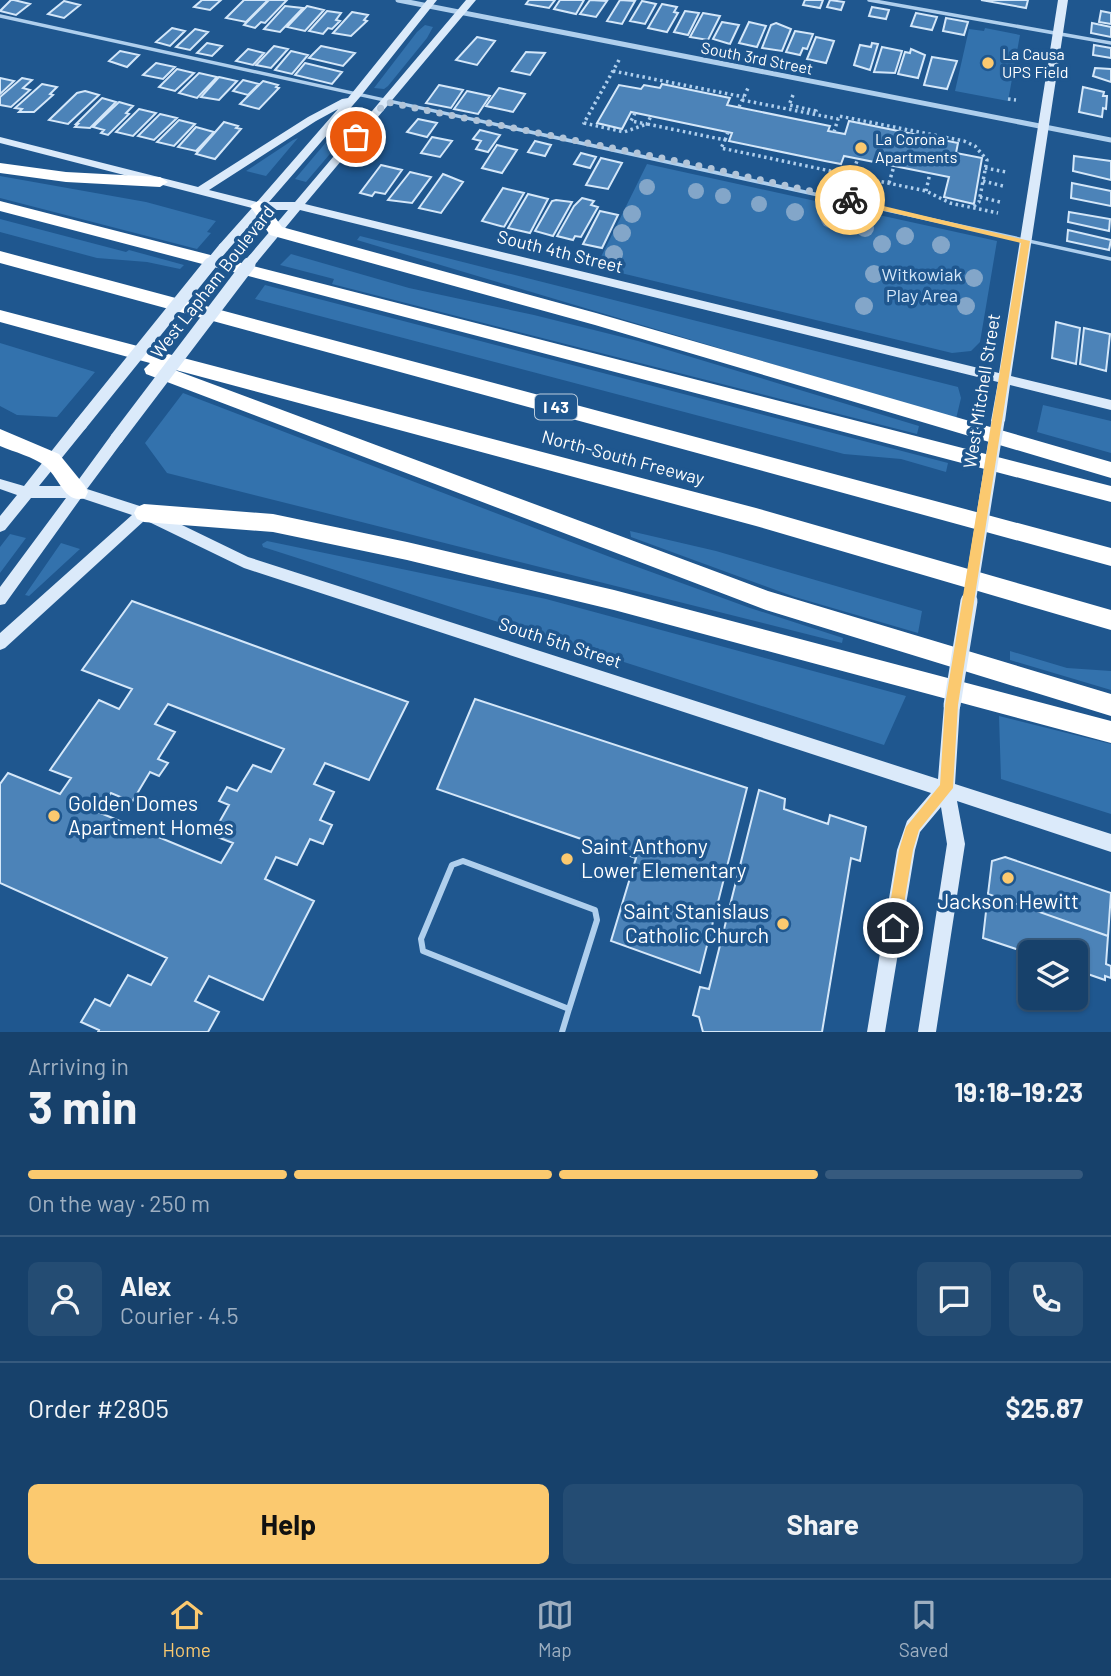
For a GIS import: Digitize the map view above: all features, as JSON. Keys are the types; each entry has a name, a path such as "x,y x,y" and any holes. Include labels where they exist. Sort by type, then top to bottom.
{"highway":[{"path":"0,167 66,177 160,182"},
{"path":"0,206 1111,494"},
{"path":"258,206 276,232 596,319 1111,470"},
{"name":"North-South Freeway","path":"0,257 1111,557"},
{"name":"North-South Freeway","path":"0,316 756,517 1111,620"},
{"path":"40,327 696,576 766,600 1111,705"},
{"path":"0,436 52,460 78,492"},
{"path":"144,513 273,523 407,551 614,600 1111,732"}],"street":[{"name":"South 3rd Street","path":"398,0 430,3 461,12 1111,140"},
{"name":"West Lapham Boulevard","path":"0,598 253,259 471,0"},
{"name":"West Mitchell Street","path":"927,1032 956,844 946,788 952,705 1062,0"},
{"name":"West Lapham Boulevard","path":"0,526 223,248 356,95 430,3"},
{"path":"200,191 312,119 356,95"},
{"name":"South 4th Street","path":"0,140 258,206 297,206 1111,405"},
{"name":"South 5th Street","path":"0,484 27,492 78,492 144,513 244,562 1111,842"},
{"path":"0,643 144,513"},
{"path":"876,1032 906,850 913,827 946,788"}],"lane":[{"path":"869,0 1111,43"},
{"path":"0,16 386,102 687,163 1111,259"},
{"path":"562,1032 597,920 595,910 463,861 452,864 421,939 423,951 569,1009"}],"path":[{"path":"619,59 584,123 624,132 647,124 651,116"},
{"path":"613,71 780,108 815,113"},
{"path":"739,107 749,85"},
{"path":"794,94 789,105 838,119"},
{"path":"815,113 820,99"},
{"path":"1008,99 1016,100"},
{"path":"780,108 783,100"},
{"path":"868,122 872,110"},
{"path":"635,113 631,121 725,140"},
{"path":"834,132 839,116 975,146 987,160 980,197 973,207"},
{"path":"904,129 908,117"},
{"path":"939,136 942,123"},
{"path":"719,153 728,132"},
{"path":"721,148 926,191 938,199 998,213"},
{"path":"852,175 858,158"},
{"path":"822,169 825,161"},
{"path":"889,183 894,166"},
{"path":"985,168 1006,172"},
{"path":"926,191 930,173"},
{"path":"983,181 1003,186"},
{"path":"980,197 1000,202"}],"green space":[{"path":"425,25 433,27 427,38 388,86 384,89 374,88 417,32"},
{"name":"La Causa UPS Field","path":"985,28 1020,35 1008,101 955,91 969,29 984,31"},
{"path":"363,107 364,114 306,182 295,179 355,108"},
{"path":"298,138 266,176 246,171 293,140"},
{"name":"Witkowiak Play Area","path":"647,164 997,241 980,342 971,351 952,353 596,267"},
{"path":"0,176 146,202 216,221 207,232 211,233 197,249 0,198"},
{"path":"0,219 184,265 180,269 147,262 97,258 0,232"},
{"path":"360,236 958,387 961,398 956,419 357,240"},
{"path":"291,254 409,288 638,341 919,426 917,434 332,284 334,279 280,265"},
{"path":"265,285 948,463 946,472 901,459 844,454 255,299"},
{"path":"0,343 95,372 57,417 17,415 0,406"},
{"path":"183,393 610,557 750,608 843,638 842,643 167,473 145,443"},
{"path":"1043,405 1111,421 1111,453 1037,432"},
{"path":"630,531 716,551 922,611 918,633 795,597 631,537"},
{"path":"10,534 26,538 0,573 0,547"},
{"path":"267,541 546,599 906,696 884,745 263,547 262,544"},
{"path":"61,543 80,549 29,596 25,595"},
{"path":"1010,651 1067,668 1111,671 1111,690 1010,660"},
{"path":"999,716 1111,744 1111,814 1001,779"}],"building":[{"path":"11,0 30,4 16,15 0,11"},
{"path":"202,0 221,0 210,10 194,7"},
{"path":"244,0 268,0 246,22 226,18"},
{"path":"269,0 287,0 265,23 261,22 255,28 244,25"},
{"path":"529,0 555,0 549,8 526,4"},
{"path":"560,0 584,0 576,14 554,9"},
{"path":"590,0 607,1 596,17 580,14"},
{"path":"620,0 635,1 622,24 607,21"},
{"path":"805,0 823,0 820,8 803,5"},
{"path":"830,0 844,2 841,10 827,7"},
{"path":"981,0 1028,0 1026,8"},
{"path":"64,1 80,5 64,18 48,14"},
{"path":"642,1 656,4 645,24 630,21"},
{"path":"662,4 677,7 674,12 678,13 667,32 648,28"},
{"path":"285,6 303,8 280,32 264,29"},
{"path":"307,6 324,10 305,31 287,27"},
{"path":"872,7 889,10 886,19 869,16"},
{"path":"327,11 341,13 336,20 340,21 323,34 309,31"},
{"path":"685,11 699,13 688,35 674,32"},
{"path":"1101,11 1111,13 1111,24 1099,22"},
{"path":"352,12 368,15 364,20 367,21 351,36 333,33"},
{"path":"703,13 720,16 708,40 690,37"},
{"path":"916,13 937,17 932,30 911,26"},
{"path":"946,18 968,22 964,35 943,31"},
{"path":"722,22 739,25 730,44 713,39"},
{"path":"749,22 766,26 757,47 739,43"},
{"path":"776,23 791,29 782,51 762,48 771,25"},
{"path":"1092,23 1111,27 1111,37 1091,33"},
{"path":"172,28 185,31 170,46 156,42"},
{"path":"195,29 208,32 190,50 176,47"},
{"path":"795,31 813,34 807,49 803,48 800,55 786,52"},
{"path":"477,37 495,41 477,65 456,60"},
{"path":"816,37 834,41 826,63 807,59"},
{"path":"207,43 222,46 212,56 197,53"},
{"path":"872,43 878,44 870,70 854,65 860,45 871,47"},
{"path":"1094,45 1111,48 1111,58 1093,55"},
{"path":"274,46 288,49 271,68 256,65"},
{"path":"321,46 355,53 343,66 309,58"},
{"path":"882,47 902,51 895,73 874,72"},
{"path":"248,49 264,53 253,65 236,61"},
{"path":"911,49 925,55 918,78 898,74 905,52 910,53"},
{"path":"120,51 139,55 127,67 109,61"},
{"path":"291,51 308,55 292,74 275,70"},
{"path":"526,52 545,53 530,75 512,71"},
{"path":"932,57 957,61 947,89 924,85"},
{"path":"156,63 175,67 163,79 143,75"},
{"path":"305,63 342,72 332,84 295,75"},
{"path":"1095,68 1111,69 1111,82 1093,76"},
{"path":"177,69 194,73 175,91 159,87"},
{"path":"199,73 217,77 197,98 179,93"},
{"path":"219,77 237,81 219,100 201,97"},
{"path":"0,78 14,81 0,94"},
{"path":"22,78 32,80 23,88 30,90 11,107 0,105 0,97"},
{"path":"243,80 259,84 248,95 233,91"},
{"path":"263,81 278,85 276,87 279,88 259,109 240,104"},
{"path":"42,84 57,87 50,94 53,95 34,112 19,112 22,109 15,108"},
{"name":"La Corona Apartments","path":"662,84 730,98 727,105 830,126 828,131 845,134 849,121 958,143 956,153 982,158 974,204 944,197 949,177 844,156 841,164 825,161 729,141 732,133 631,112 622,129 597,123 619,85 641,89 644,85 660,88"},
{"path":"439,85 463,90 451,108 426,103"},
{"path":"1083,87 1104,92 1103,96 1107,96 1102,117 1079,112"},
{"path":"499,88 525,94 513,112 486,106"},
{"path":"85,91 99,95 68,124 49,120 77,93"},
{"path":"467,91 490,96 478,114 454,109"},
{"path":"102,98 116,102 90,128 75,127 76,124"},
{"path":"119,102 133,106 126,113 129,114 108,135 101,133 104,130 93,127"},
{"path":"139,109 156,113 133,136 116,132"},
{"path":"160,114 177,118 154,140 138,136"},
{"path":"418,119 437,123 427,137 407,132"},
{"path":"179,120 195,124 174,146 157,142"},
{"path":"224,122 241,129 215,159 196,154"},
{"path":"196,127 214,132 196,151 178,147"},
{"path":"480,130 500,135 488,152 476,149 481,141 473,139"},
{"path":"432,137 452,141 440,157 421,153"},
{"path":"535,141 551,145 545,156 528,152"},
{"path":"497,145 517,150 502,173 482,168"},
{"path":"581,153 596,157 590,168 574,164"},
{"path":"1074,156 1111,161 1111,180 1073,171"},
{"path":"601,158 622,163 608,189 586,185"},
{"path":"381,165 402,170 385,194 375,192 372,196 360,193"},
{"path":"410,172 431,177 412,203 388,200"},
{"path":"443,174 463,182 441,213 419,208"},
{"path":"1072,183 1111,191 1111,206 1071,198"},
{"path":"503,188 524,193 504,227 482,221"},
{"path":"528,194 548,199 530,233 508,228"},
{"path":"582,198 594,201 591,205 598,207 581,237 575,236 573,240 557,236 574,206"},
{"path":"552,201 572,202 553,236 535,231"},
{"path":"600,211 618,215 602,248 583,244"},
{"path":"1069,212 1110,219 1109,231 1068,222"},
{"path":"1068,230 1111,240 1109,250 1067,241"},
{"path":"1056,322 1080,328 1076,364 1052,358"},
{"path":"1084,328 1110,334 1106,371 1080,364"},
{"name":"Golden Domes Apartment Homes","path":"132,601 408,702 369,780 325,763 314,784 334,792 320,820 332,825 323,844 310,839 297,865 276,857 265,879 314,901 263,1000 209,976 195,1001 219,1012 208,1032 98,1032 99,1030 81,1022 95,999 110,1006 128,975 151,985 167,958 0,883 0,784 8,773 60,794 71,778 50,770 99,700 119,709 132,689 82,670","holes":["168,704 284,749 271,772 253,765 237,791 227,787 219,801 229,805 212,835 233,843 221,863 98,812 111,793 132,802 150,772 159,776 168,763 158,759 175,732 155,724"]},
{"path":"475,699 747,788 700,973 611,941 636,858 437,789"},
{"name":"Saint Stanislaus Catholic Church","path":"759,790 785,799 784,809 828,824 830,815 866,827 860,861 851,858 822,1032 703,1032 699,1017 693,1015 700,987 709,989"},
{"path":"1005,857 1111,893 1108,936 988,894 992,861"},
{"path":"988,894 1108,936 1106,964 1111,966 1111,978 1105,976 1105,980 1088,974 1088,940 1018,940 1018,950 983,938"}],"way so far":[{"path":"356,137 386,102 691,164 850,200"}],"place":[{"name":"La Causa UPS Field","path":"988,63"},
{"name":"La Corona Apartments","path":"861,148"},
{"name":"Golden Domes Apartment Homes","path":"54,816"},
{"name":"Saint Anthony Lower Elementary","path":"567,859"},
{"name":"Jackson Hewitt","path":"1008,878"},
{"name":"Saint Stanislaus Catholic Church","path":"783,924"}],"route":[{"path":"850,200 1026,241 952,705 946,788 913,827 906,850 893,928"}]}
